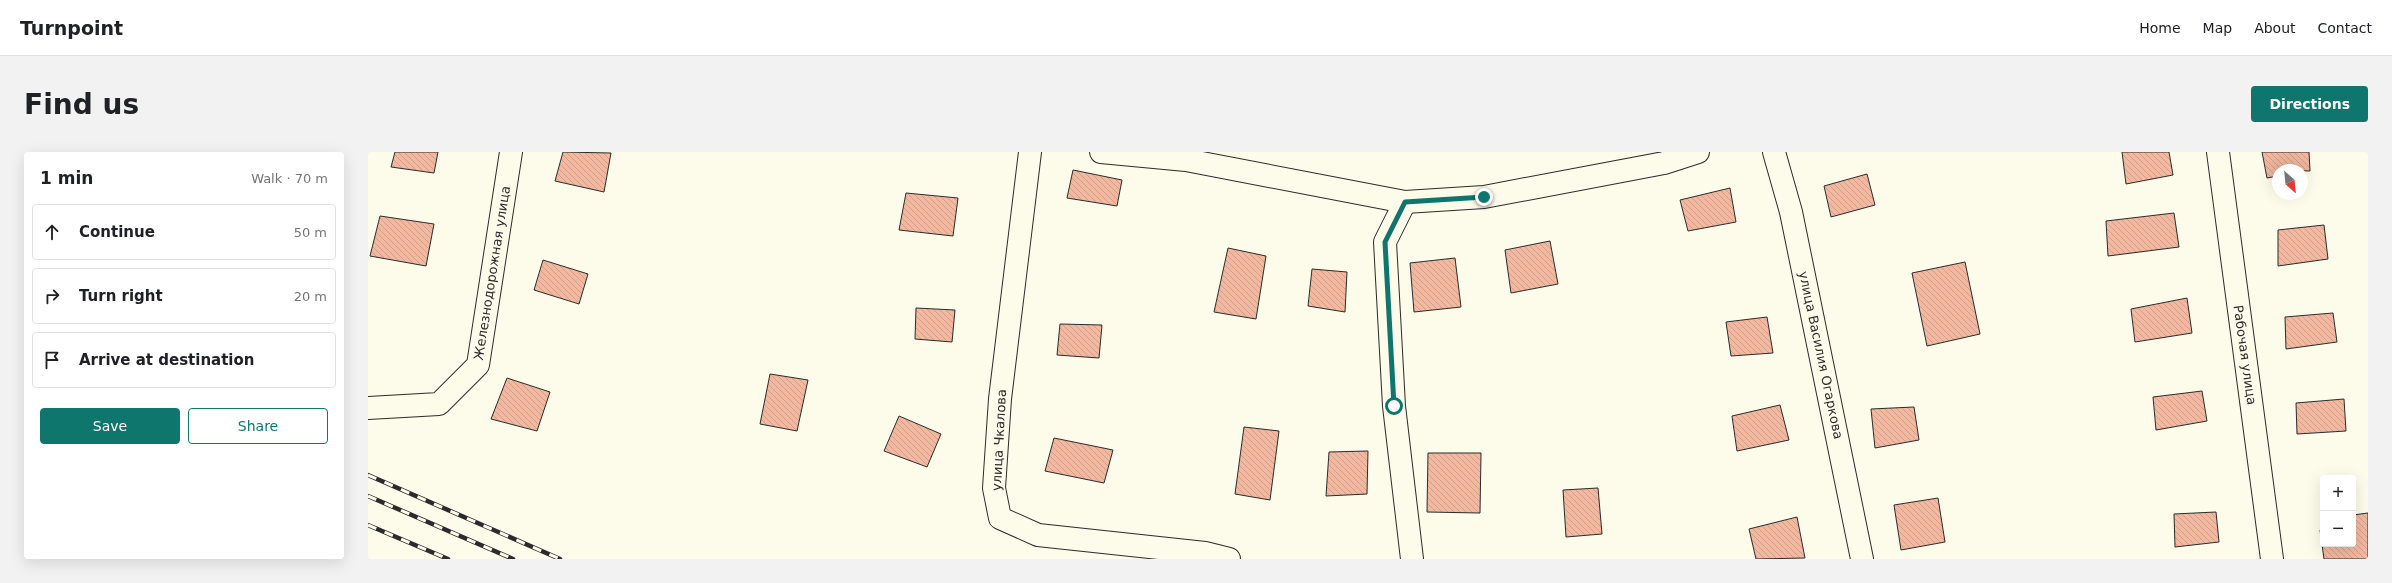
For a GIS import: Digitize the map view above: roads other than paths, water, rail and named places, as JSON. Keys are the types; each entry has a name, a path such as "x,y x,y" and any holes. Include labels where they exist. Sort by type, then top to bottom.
{"street":[{"name":"Железнодорожная улица","path":"368,408 439,404 478,365 511,152"},
{"name":"улица Чкалова","path":"1030,152 1000,399 994,488 1000,518 1038,535 1205,553 1230,559"},
{"path":"1101,152 1186,160 1405,202 1484,197 1664,163 1698,152"},
{"name":"улица Василия Огаркова","path":"1774,152 1791,212 1862,559"},
{"name":"Рабочая улица","path":"2218,152 2272,559"},
{"path":"1405,202 1385,242 1394,406 1412,559"}],"railway":[{"path":"368,475 560,559"},
{"path":"368,496 513,559"},
{"path":"368,525 448,559"}]}
